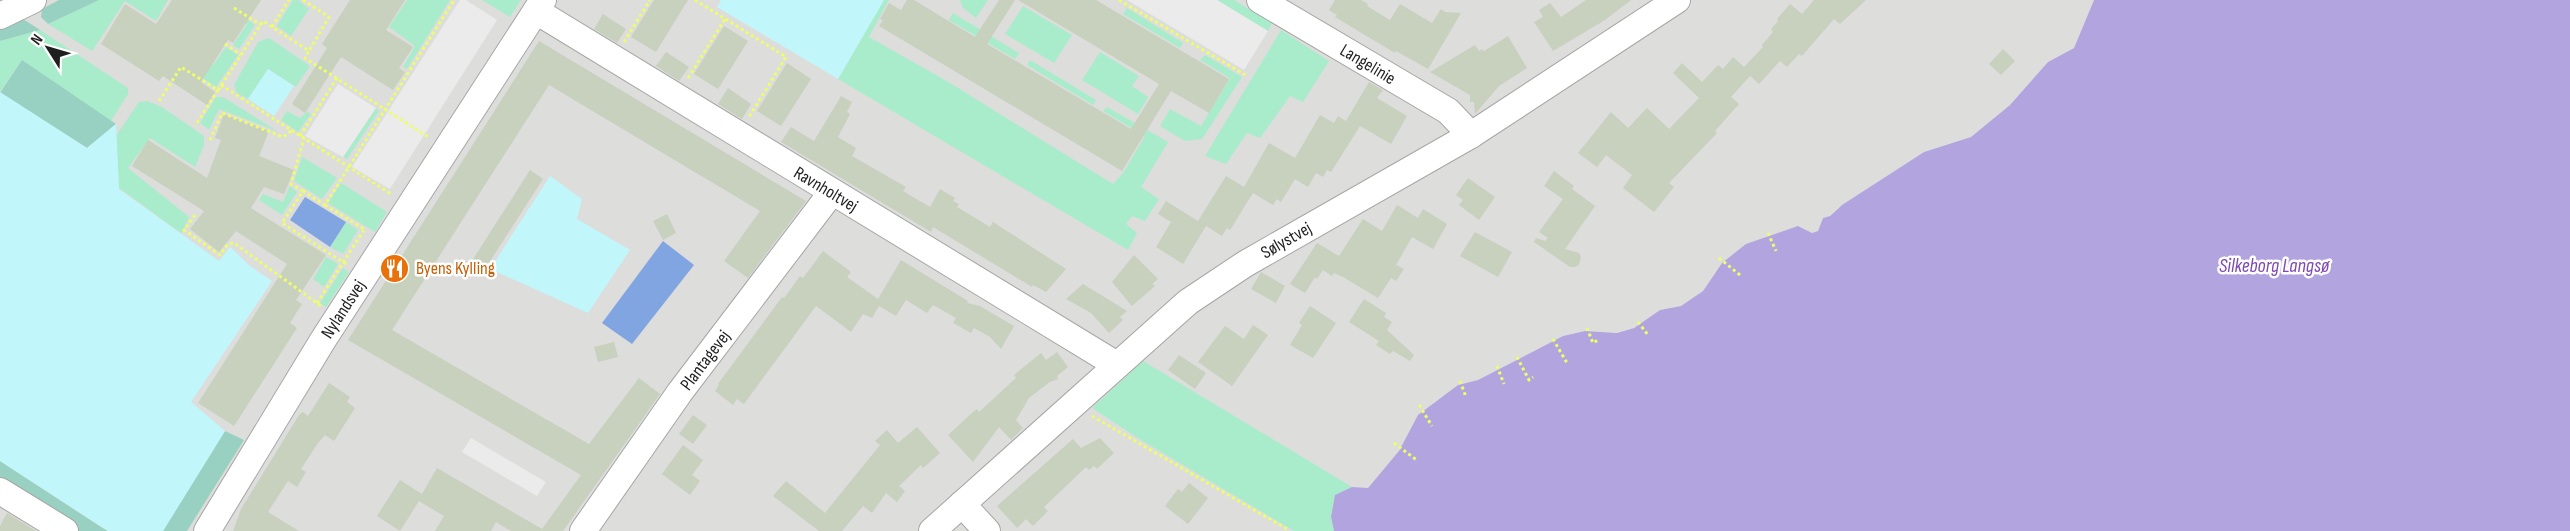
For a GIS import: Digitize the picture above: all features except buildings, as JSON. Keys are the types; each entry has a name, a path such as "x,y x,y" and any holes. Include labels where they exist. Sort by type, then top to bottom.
{"street":[{"path":"0,16 33,0"},
{"name":"Langelinie","path":"1260,0 1448,111 1471,135"},
{"name":"Sølystvej","path":"932,531 1188,302 1245,264 1471,135 1677,0"},
{"name":"Ravnholtvej","path":"539,6 613,59 1118,365"},
{"name":"Nylandsvej","path":"207,531 327,311 365,275 375,236 409,206 539,6"},
{"name":"Plantagevej","path":"583,531 680,392 832,192"},
{"path":"1,494 65,531"},
{"path":"962,504 987,531"}],"path":[{"path":"272,27 289,0"},
{"path":"303,0 330,17 305,58 447,148"},
{"path":"309,4 311,0"},
{"path":"325,205 454,0"},
{"path":"613,59 650,0"},
{"path":"694,0 786,57 738,135"},
{"path":"1119,0 1247,76"},
{"path":"234,8 261,25"},
{"path":"676,97 725,19"},
{"path":"195,126 263,21 309,51"},
{"path":"225,44 241,55"},
{"path":"159,101 181,67 218,90"},
{"path":"195,215 184,230 220,255 228,244 234,243 327,311 343,262 375,236 291,184 302,137 337,78"},
{"path":"221,85 409,206"},
{"path":"210,140 222,113 283,137 291,130"},
{"path":"303,191 282,223 365,275"},
{"path":"1768,233 1776,251"},
{"path":"1719,258 1740,275"},
{"path":"1638,322 1648,335"},
{"path":"1587,328 1593,343 1598,340"},
{"path":"1553,339 1567,363"},
{"path":"1517,357 1529,380 1533,377"},
{"path":"1497,366 1504,384"},
{"path":"1460,381 1466,397"},
{"path":"1072,405 1287,531"},
{"path":"1419,405 1432,426"},
{"path":"1394,443 1418,461"}],"shaded area":[{"path":"0,0 2094,0 2074,48 2048,62 2010,105 1971,137 1924,152 1838,208 1830,216 1823,218 1818,231 1812,233 1798,226 1722,263 1703,291 1681,306 1660,310 1634,328 1617,333 1585,331 1563,336 1478,380 1458,385 1418,416 1399,452 1367,489 1352,487 1331,517 1334,531 0,531"},
{"path":"59,0 99,0 48,24 41,17 42,9"},
{"path":"460,0 466,0 497,20 390,189 352,167"},
{"path":"721,0 884,0 838,79 717,7"},
{"path":"1127,0 1217,0 1268,31 1244,70"},
{"path":"20,17 40,30 0,41 0,27"},
{"path":"22,60 116,124 87,148 0,93"},
{"path":"268,69 294,86 274,116 248,99"},
{"path":"338,84 376,108 343,157 305,136"},
{"path":"0,92 87,148 116,124 119,189 219,261 230,247 250,266 272,281 191,402 225,431 163,531 108,531 0,461"},
{"path":"550,176 582,199 577,219 630,250 588,313 490,269"},
{"path":"305,197 346,222 330,247 290,220"},
{"path":"663,241 694,265 632,344 602,323"},
{"path":"225,431 244,440 187,531 163,531"},
{"path":"471,438 546,482 537,496 462,452"},
{"path":"0,461 108,531 73,531 0,486"}],"green space":[{"path":"99,0 168,0 156,21 125,1 92,51 48,24"},
{"path":"293,0 298,0 309,9 291,36 277,26"},
{"path":"407,0 450,0 407,69 403,67 415,46 389,27"},
{"path":"482,0 521,0 510,17"},
{"path":"884,0 889,0 869,37 950,83 1113,184 1123,173 1145,136 1103,111 1107,107 1168,142 1141,187 1159,199 1145,221 1132,216 1126,224 1137,233 1128,250 838,79"},
{"path":"960,0 988,0 976,18 963,8"},
{"path":"1217,0 1234,0 1272,23 1268,31"},
{"path":"1023,6 1072,35 1054,63 1005,34"},
{"path":"1127,8 1183,43 1180,48 1123,14"},
{"path":"235,11 255,25 239,49 233,45 247,24 232,15"},
{"path":"953,13 1019,53 1015,59 949,20"},
{"path":"40,30 128,88 128,94 111,121 22,60 0,92 0,41"},
{"path":"1281,30 1329,61 1303,102 1290,96 1260,138 1247,133 1226,164 1205,156"},
{"path":"269,38 310,66 296,87 268,69 248,99 237,93 234,85 258,42"},
{"path":"226,47 238,55 216,87 187,68 197,54 213,65"},
{"path":"1100,52 1139,76 1132,86 1148,97 1138,114 1082,80"},
{"path":"1205,55 1242,77 1202,139 1185,141 1160,126 1170,109 1201,126 1230,78 1200,60"},
{"path":"1030,60 1096,100 1093,105 1027,65"},
{"path":"216,97 223,97 277,131 219,109 209,130 200,123"},
{"path":"147,101 162,107 204,136 204,145 195,167 150,138 128,168 189,217 181,233 119,188 116,136 139,102"},
{"path":"376,108 379,111 347,159 343,157"},
{"path":"287,111 300,118 307,112 311,114 298,132 281,120"},
{"path":"302,157 337,178 322,199 294,181"},
{"path":"341,183 387,212 375,232 328,203"},
{"path":"290,186 297,192 282,215 259,200 263,194 283,202"},
{"path":"346,222 358,230 343,254 330,247"},
{"path":"326,257 338,264 324,287 313,279"},
{"path":"343,268 349,272 326,307 320,303"},
{"path":"1143,361 1352,487 1335,495 1331,517 1334,531 1294,531 1141,440 1092,408"}],"water":[{"name":"Silkeborg Langsø","path":"2094,0 2570,0 2570,531 1334,531 1331,517 1335,495 1352,487 1368,488 1399,451 1418,415 1458,385 1478,380 1563,336 1585,331 1617,333 1634,328 1660,310 1681,306 1703,291 1722,263 1746,244 1798,226 1812,233 1818,231 1823,218 1830,216 1842,205 1924,152 1971,137 2010,105 2048,62 2074,48"}],"place":[{"name":"Byens Kylling","path":"395,268"}]}
